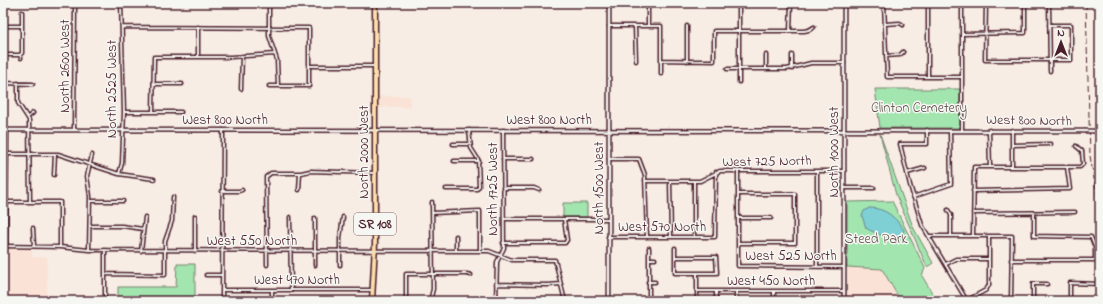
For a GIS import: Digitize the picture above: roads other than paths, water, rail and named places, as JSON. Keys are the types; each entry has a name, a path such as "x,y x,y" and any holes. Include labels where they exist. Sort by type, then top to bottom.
{"main road":[{"name":"North 2000 West","path":"372,301 375,251 375,3"}],"street":[{"name":"North 2600 West","path":"74,130 75,3"},
{"name":"North 2525 West","path":"119,174 122,163 122,130 124,112 121,3"},
{"path":"269,3 269,36 277,65 278,86"},
{"name":"North 1500 West","path":"609,3 609,301"},
{"path":"648,3 648,26"},
{"path":"739,82 740,3"},
{"path":"790,3 790,31"},
{"name":"North 1000 West","path":"844,3 844,301"},
{"path":"884,3 887,77 962,78"},
{"path":"928,3 928,77"},
{"path":"962,3 962,130"},
{"path":"962,34 1025,33 1025,3"},
{"path":"1049,3 1050,71"},
{"path":"1000,4 986,4 986,60 1071,60 1071,25 1049,25"},
{"path":"21,58 22,12"},
{"path":"885,24 900,23 903,25"},
{"path":"3,26 22,26"},
{"path":"609,26 661,26 661,74"},
{"path":"635,26 636,61"},
{"path":"687,60 688,26"},
{"path":"122,27 309,28 309,86 269,86"},
{"path":"198,27 198,57"},
{"path":"661,60 714,61 714,30 790,31 809,30 814,27"},
{"path":"886,56 900,55 903,52"},
{"path":"153,112 154,57 275,54"},
{"path":"3,55 20,55"},
{"path":"241,90 242,56"},
{"path":"766,56 766,69"},
{"path":"792,56 792,69"},
{"path":"727,69 792,69 810,63 844,63"},
{"path":"309,66 375,66"},
{"path":"3,83 33,84"},
{"path":"18,84 18,103 28,117 30,130 30,202"},
{"path":"154,84 182,84"},
{"path":"124,112 181,112"},
{"path":"28,117 33,113"},
{"path":"222,301 223,129"},
{"name":"West 800 North","path":"5,130 1100,131"},
{"path":"5,130 6,246"},
{"path":"446,189 478,188 478,161 470,144 469,130"},
{"name":"North 1725 West","path":"500,255 504,248 503,130"},
{"path":"927,130 927,144 900,144 913,197 922,225 966,301 986,290 989,285 989,236"},
{"path":"913,197 951,184 950,130"},
{"path":"989,130 990,167"},
{"path":"1012,130 1012,167"},
{"path":"453,144 470,144"},
{"path":"1012,145 1051,144"},
{"path":"973,236 974,167 1082,166 1082,151 1076,146"},
{"path":"6,154 65,155 119,174 154,179"},
{"path":"54,175 55,154"},
{"path":"89,250 90,201 87,176 92,155"},
{"path":"503,159 533,159"},
{"path":"608,159 639,159 645,175 647,237"},
{"path":"454,161 478,161"},
{"path":"973,191 1070,189 1067,167"},
{"path":"907,173 925,168"},
{"path":"267,265 265,251 267,174 270,172 300,173 326,170 333,172 375,173"},
{"path":"738,171 738,194 738,218 738,243 795,243 795,194 738,194"},
{"path":"817,171 817,267"},
{"name":"West 725 North","path":"645,181 694,181 704,179 716,172 844,171"},
{"name":"West 570 North","path":"608,237 715,237 716,172"},
{"path":"299,190 300,173"},
{"path":"670,181 671,237"},
{"path":"694,181 694,237"},
{"path":"503,188 534,188 539,190"},
{"path":"844,188 874,188"},
{"path":"222,192 239,192 242,190"},
{"path":"105,274 165,275 166,235 172,221 173,197"},
{"path":"90,201 123,201"},
{"path":"6,202 60,202 60,246"},
{"path":"430,301 432,289 432,202"},
{"path":"948,210 951,215 951,236"},
{"path":"432,213 480,211 480,250"},
{"path":"973,213 1075,212"},
{"path":"1011,260 1095,260 1095,247 1091,237 1034,236 1034,213"},
{"path":"195,216 195,251"},
{"path":"141,251 145,217"},
{"path":"290,217 291,290"},
{"path":"340,265 343,217"},
{"path":"315,218 315,265"},
{"path":"738,218 770,218"},
{"path":"504,219 608,219"},
{"path":"503,243 565,243 567,240 564,219"},
{"path":"90,226 128,226 143,229"},
{"path":"33,228 34,246"},
{"path":"456,236 456,250"},
{"path":"929,236 1012,236 1011,301"},
{"name":"West 525 North","path":"738,243 738,266 844,267"},
{"name":"West 550 North","path":"3,246 60,246 89,250 141,251 480,250 489,251 500,255"},
{"path":"649,248 649,301"},
{"path":"675,248 675,257 675,273 717,273 717,258 675,257"},
{"path":"105,301 106,250"},
{"path":"496,301 497,262 500,255 512,260 555,260 565,301"},
{"path":"648,259 655,259"},
{"path":"945,264 956,259 989,259"},
{"path":"697,273 697,301"},
{"path":"206,274 222,275"},
{"path":"406,301 406,274 471,275"},
{"path":"648,282 655,282"},
{"path":"1070,301 1070,283 1100,284"},
{"path":"496,284 548,286 561,284"},
{"path":"1033,301 1033,284 1047,284"},
{"name":"West 470 North","path":"222,290 373,290"},
{"path":"272,290 272,301"},
{"name":"West 450 North","path":"697,291 844,291"},
{"path":"716,291 716,301"},
{"path":"736,291 736,301"},
{"path":"774,291 774,301"}],"water":[{"path":"869,208 875,208 890,214 904,230 903,234 899,236 884,236 866,228 862,216 864,211"}],"railway":[{"path":"1086,3 1090,156 1100,213"}],"park label":[{"name":"Clinton Cemetery","path":"919,108"},
{"name":"Steed Park","path":"876,239"}]}
